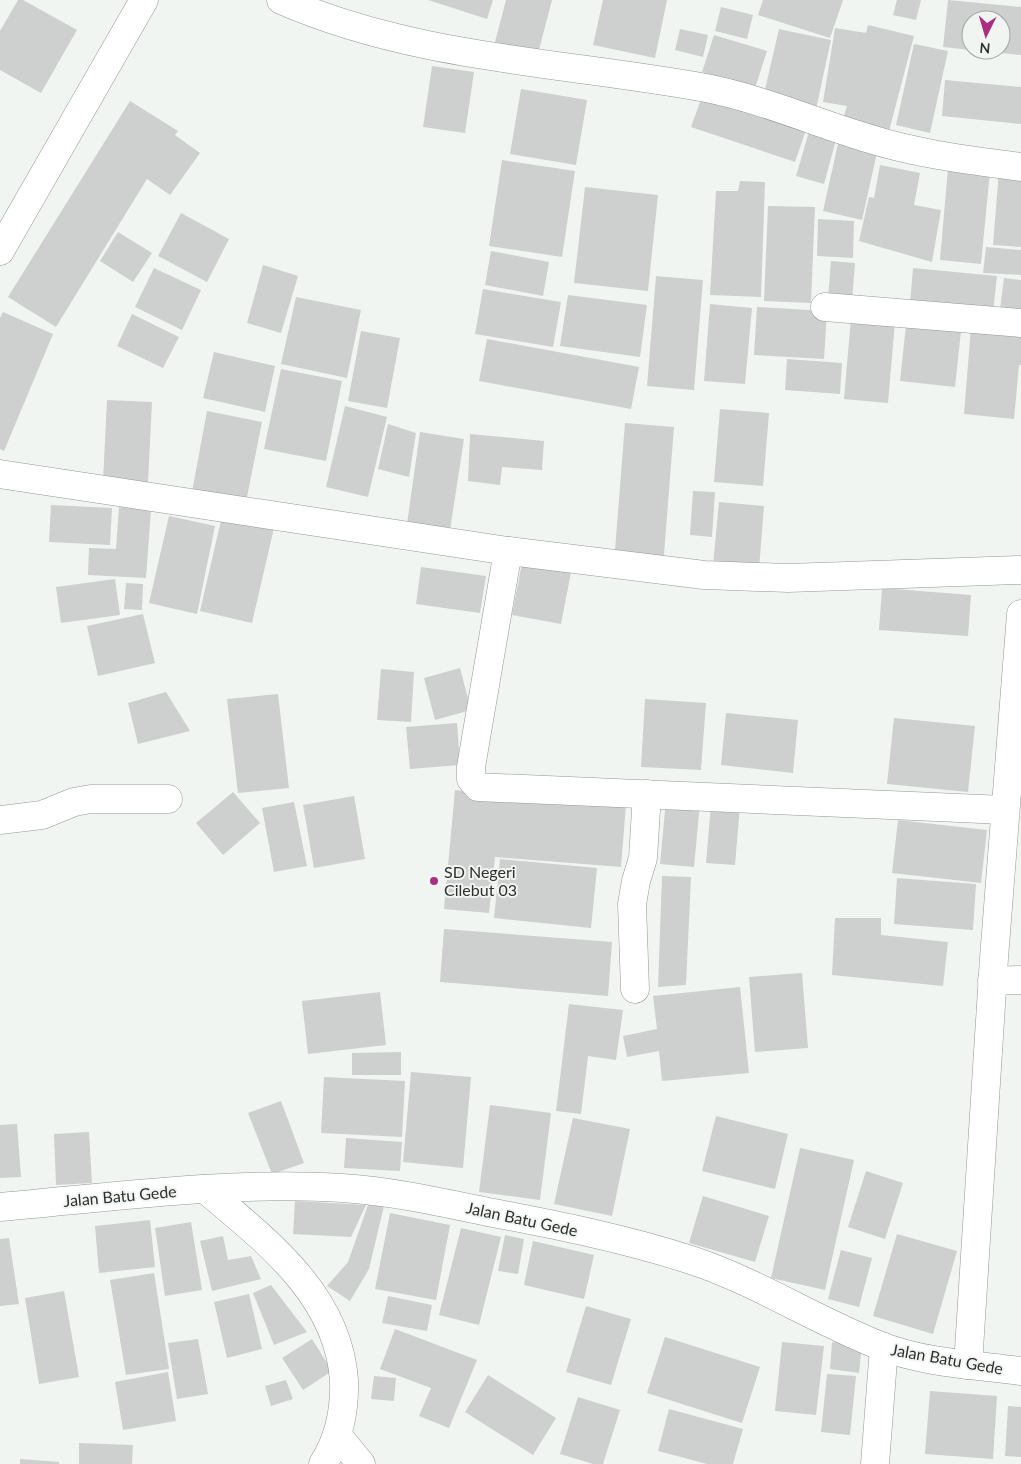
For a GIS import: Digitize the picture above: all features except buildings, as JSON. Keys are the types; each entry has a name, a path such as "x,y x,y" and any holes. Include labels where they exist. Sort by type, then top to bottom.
{"street":[{"path":"0,251 144,0"},
{"path":"281,0 318,15 404,40 494,58 708,89 779,108 904,149 945,157 1021,166"},
{"path":"825,307 1021,323"},
{"path":"0,474 508,551 704,575 788,578 1021,570"},
{"path":"508,551 471,767 471,779 474,785 478,787 1005,810"},
{"path":"968,1364 992,981 1021,614"},
{"path":"635,989 632,904 643,858 647,794"},
{"path":"0,820 42,815 74,802 91,799 168,799"},
{"path":"992,981 1021,980"},
{"name":"Jalan Batu Gede","path":"0,1207 205,1189 280,1187 344,1188 413,1197 550,1224 694,1261 739,1278 884,1348 968,1364 1021,1371"},
{"path":"205,1189 274,1247 296,1271 321,1305 334,1334 343,1365 345,1399 337,1435 324,1464"},
{"path":"875,1464 884,1348"},
{"path":"337,1435 361,1464"}],"place":[{"name":"SD Negeri Cilebut 03","path":"434,881"}]}
